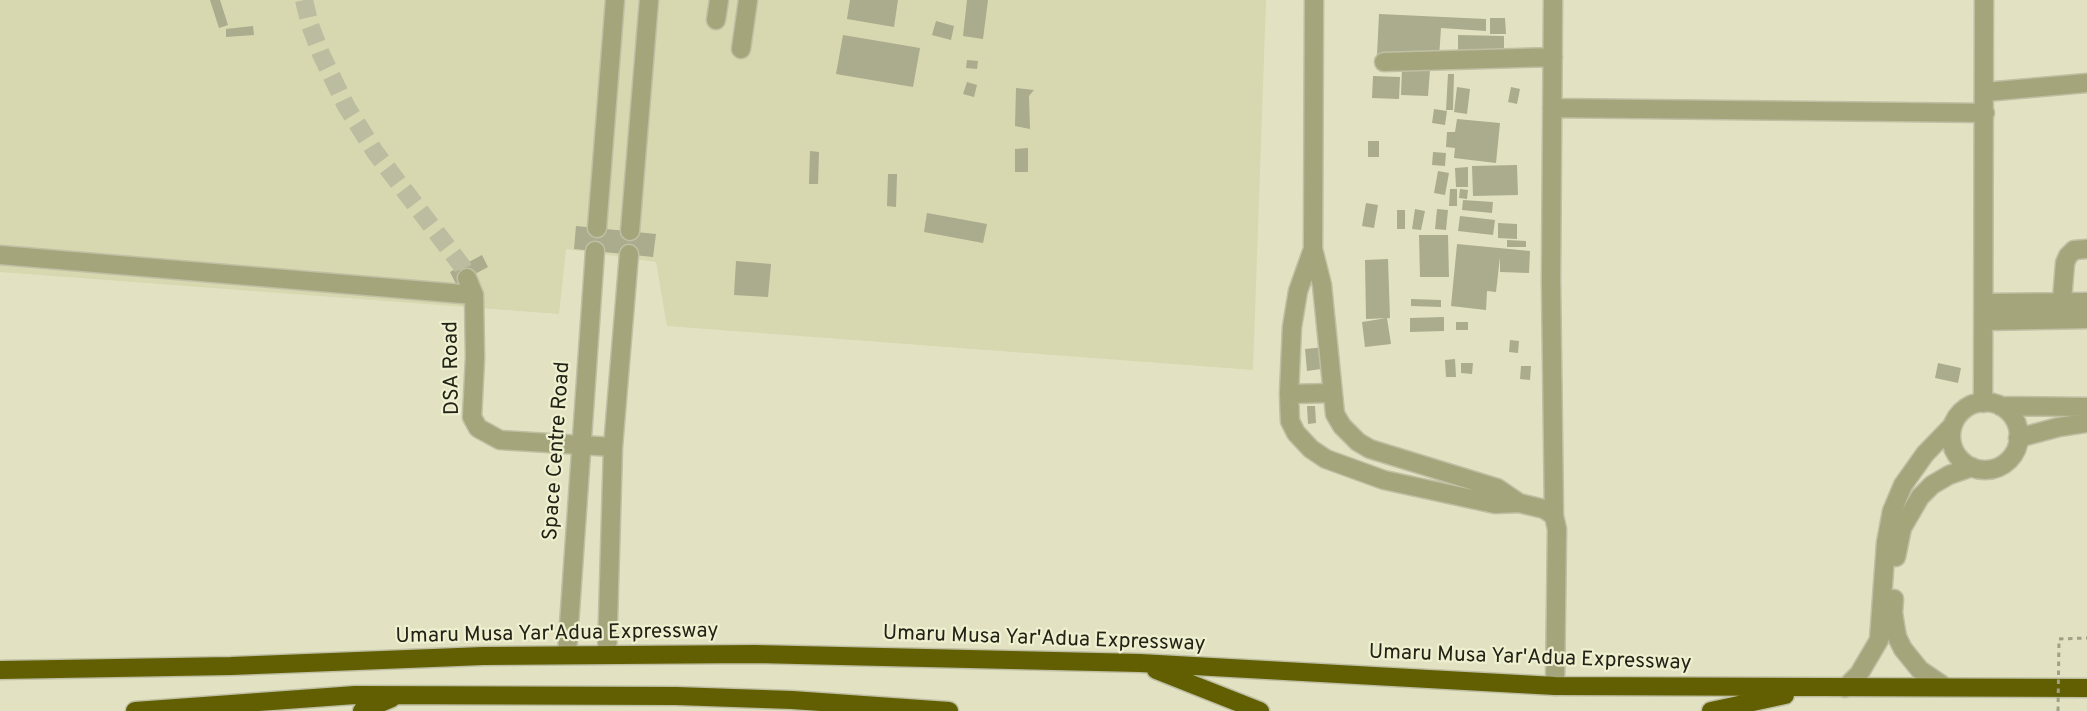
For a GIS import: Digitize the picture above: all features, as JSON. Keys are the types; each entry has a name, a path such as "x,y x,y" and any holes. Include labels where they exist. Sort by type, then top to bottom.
{"highway":[{"name":"Umaru Musa Yar'Adua Expressway","path":"0,670 231,666 567,654 754,654 1140,663 1555,686 2087,688"},
{"path":"1140,663 1260,711"},
{"path":"0,677 28,670"},
{"path":"2065,688 2087,678"},
{"path":"1711,711 1819,688"},
{"path":"135,711 355,694 676,696 792,700 949,711"},
{"path":"362,711 399,695"},
{"path":"792,700 810,711"}],"street":[{"path":"597,228 615,0"},
{"path":"630,231 649,0"},
{"path":"716,20 719,0"},
{"path":"741,49 748,0"},
{"path":"1314,0 1313,249 1322,285 1335,414 1342,426 1358,442 1370,449 1497,488 1520,503"},
{"path":"1553,0 1551,280 1554,516 1557,529 1555,686"},
{"path":"1984,0 1985,312 1991,404"},
{"path":"1384,62 1552,57"},
{"path":"1985,92 2087,82"},
{"path":"1552,108 1985,113"},
{"path":"1313,249 1298,291 1292,327 1290,421 1296,434 1311,449 1326,459 1384,480 1440,494 1495,504 1520,503 1544,509 1554,516"},
{"path":"2061,311 2068,256 2074,250 2087,249"},
{"name":"Space Centre Road","path":"567,654 595,251"},
{"path":"607,654 613,447 629,254"},
{"name":"DSA Road","path":"0,255 470,287 475,358 472,417 478,428 500,440 613,447"},
{"path":"2061,311 2087,302"},
{"path":"1985,312 2061,311 2087,319"},
{"path":"1292,327 1325,326"},
{"path":"1289,394 1332,393"},
{"path":"1991,404 2009,412 2016,422 2018,438 2014,454 2007,462 1998,468 1987,470 1972,467 1958,457 1952,447 1950,436 1953,425 1958,415 1967,407 1991,404 2087,407"},
{"path":"2018,438 2059,427 2087,423"},
{"path":"1845,688 1859,674 1879,640 1886,543 1892,511 1903,485 1925,454 1953,425"},
{"path":"1945,687 1920,670 1903,649 1897,637 1893,613 1897,548 1902,528 1920,497 1949,475 1972,467"}],"path":[{"path":"2058,711 2059,639 2087,638"}],"shaded area":[{"path":"0,0 1266,0 1253,370 667,326 656,262 566,249 559,314 0,272"}],"building":[{"path":"210,0 220,0 228,25 219,28"},
{"path":"850,0 898,0 894,27 847,19"},
{"path":"967,0 988,0 983,39 963,36"},
{"path":"1379,14 1486,19 1486,31 1441,28 1439,58 1377,55"},
{"path":"1490,18 1505,18 1506,34 1490,34"},
{"path":"936,21 954,26 951,40 932,35"},
{"path":"253,26 254,35 226,37 226,29"},
{"path":"843,35 920,48 913,87 836,74"},
{"path":"1458,35 1504,36 1504,54 1458,54"},
{"path":"967,60 978,61 977,69 966,68"},
{"path":"1402,69 1430,70 1428,96 1401,95"},
{"path":"1448,74 1454,74 1453,110 1446,110"},
{"path":"1373,76 1400,77 1399,99 1372,98"},
{"path":"967,82 977,85 974,97 963,94"},
{"path":"1457,87 1470,89 1467,114 1454,112"},
{"path":"1511,87 1520,89 1517,104 1508,102"},
{"path":"1016,88 1034,90 1029,96 1030,129 1015,126"},
{"path":"1434,109 1447,111 1445,125 1432,123"},
{"path":"1457,119 1500,123 1496,163 1454,158 1455,148 1446,147 1447,132 1455,132"},
{"path":"1368,141 1379,141 1379,157 1368,157"},
{"path":"1028,148 1028,172 1015,172 1015,149"},
{"path":"810,151 819,152 818,184 809,184"},
{"path":"1433,152 1446,153 1445,166 1432,165"},
{"path":"1517,165 1518,195 1473,196 1472,166"},
{"path":"1468,167 1468,187 1456,187 1455,168"},
{"path":"1438,171 1449,173 1445,195 1434,193"},
{"path":"888,174 897,174 896,207 887,206"},
{"path":"1450,189 1457,189 1457,206 1449,206"},
{"path":"1460,189 1468,190 1467,199 1459,198"},
{"path":"1463,200 1493,202 1492,213 1462,210"},
{"path":"1366,203 1378,205 1374,228 1362,226"},
{"path":"1415,209 1425,211 1421,230 1412,229"},
{"path":"1437,209 1448,210 1446,230 1435,229"},
{"path":"1397,210 1405,210 1405,229 1397,229"},
{"path":"927,213 987,224 983,243 924,232"},
{"path":"1460,216 1495,220 1493,235 1458,231"},
{"path":"1498,223 1517,224 1517,239 1498,238"},
{"path":"576,226 656,234 653,257 574,249"},
{"path":"1419,235 1448,235 1449,277 1420,277"},
{"path":"1507,240 1526,241 1526,247 1507,247"},
{"path":"1457,244 1530,251 1529,273 1500,272 1500,257 1496,292 1487,291 1486,310 1451,306"},
{"path":"482,255 488,267 456,284 450,272"},
{"path":"1388,259 1390,318 1366,319 1365,260"},
{"path":"736,261 771,264 768,297 734,295"},
{"path":"1411,299 1441,300 1441,307 1411,306"},
{"path":"1444,317 1444,331 1410,332 1410,318"},
{"path":"1387,318 1391,344 1365,347 1362,322"},
{"path":"1456,322 1468,322 1468,330 1456,330"},
{"path":"1510,340 1519,341 1518,353 1509,352"},
{"path":"1325,347 1328,368 1307,371 1305,349"},
{"path":"1455,359 1456,377 1446,377 1445,360"},
{"path":"1461,363 1473,363 1472,374 1461,373"},
{"path":"1938,363 1961,368 1958,383 1935,378"},
{"path":"1521,366 1531,366 1530,380 1520,379"},
{"path":"1307,406 1315,406 1316,423 1308,424"}],"tunnel":[{"path":"304,0 321,54 346,106 375,152 462,266 467,278"}]}
